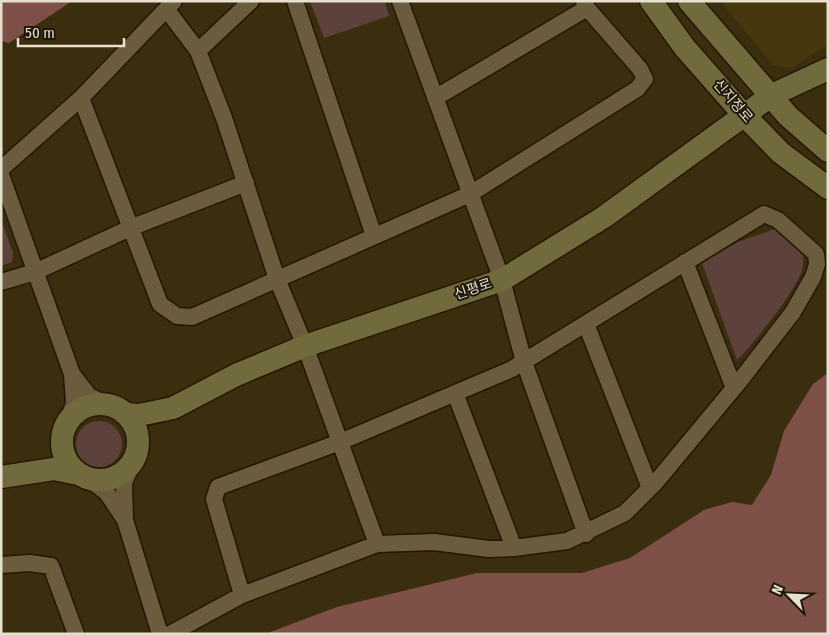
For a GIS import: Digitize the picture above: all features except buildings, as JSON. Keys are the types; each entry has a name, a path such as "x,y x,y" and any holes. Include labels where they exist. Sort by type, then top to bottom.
{"street":[{"path":"198,50 250,1"},
{"path":"295,1 374,236"},
{"path":"400,1 502,280 524,362 586,534"},
{"name":"신지정로","path":"652,1 685,48 744,115 781,153 828,188"},
{"path":"688,1 772,95 788,116 828,151"},
{"path":"81,98 160,304 176,316 192,317 470,194 637,90 644,79 640,69 586,5 435,98"},
{"path":"1,168 81,98 171,6 198,50 278,279 305,346 377,544"},
{"path":"772,95 828,69"},
{"name":"신평로","path":"173,408 236,375 305,346 502,280 604,217 772,95"},
{"path":"1,175 72,374 74,403 61,443 63,455 69,465 107,493 125,520"},
{"path":"1,282 35,272 130,228 246,183"},
{"path":"170,634 242,595 377,544 434,542 489,549 567,542 625,513 650,488 734,388 804,297 817,264 816,254 778,220 764,214 524,362 340,442 218,487 214,499 242,595"},
{"path":"685,262 734,388"},
{"path":"586,324 650,488"},
{"path":"72,374 89,396 116,407 127,414 139,415 173,408"},
{"path":"455,393 514,548"},
{"path":"3,476 47,454 78,410 90,404 103,403"},
{"path":"3,476 54,468 101,480 113,478 123,472 173,408"},
{"path":"127,414 136,431 135,457 124,483 125,520 160,634"},
{"path":"1,565 30,563 51,566 76,634"}],"shaded area":[{"path":"1,1 72,1 9,43 1,41"},
{"path":"310,1 385,1 389,16 324,38"},
{"path":"720,1 828,1 828,44 792,68 773,65"},
{"path":"1,219 13,253 12,262 1,266"},
{"path":"775,229 791,237 803,251 802,270 783,303 737,360 702,263 738,242"},
{"path":"828,373 828,634 265,634 337,607 477,573 582,573 630,558 704,510 732,502 752,505 771,475 784,431 813,384"},
{"path":"104,421 116,427 121,435 121,453 116,461 108,466 94,467 82,461 77,453 76,439 82,427 90,422"}]}
